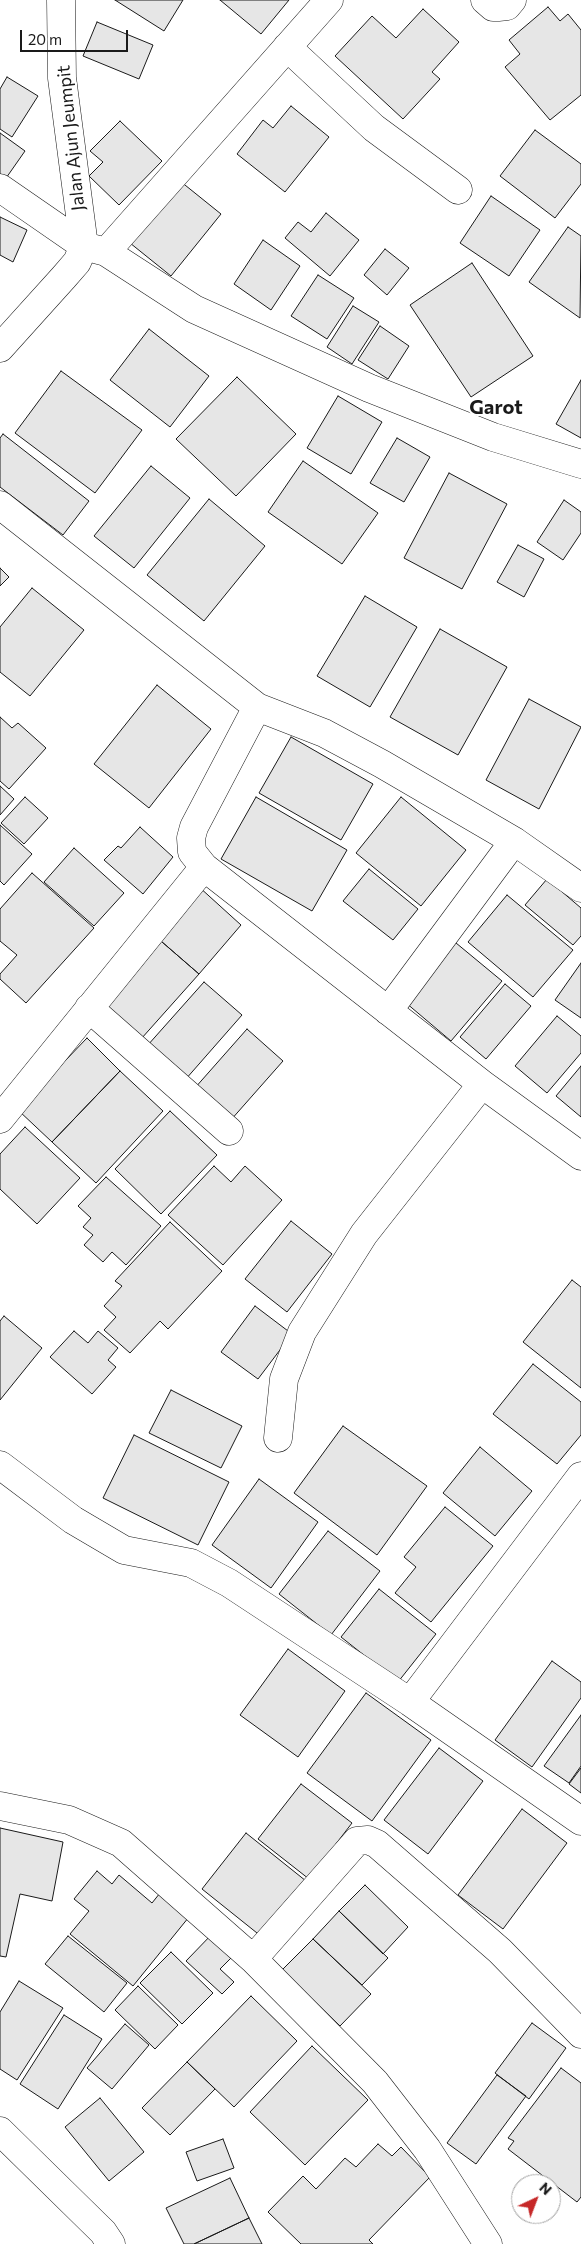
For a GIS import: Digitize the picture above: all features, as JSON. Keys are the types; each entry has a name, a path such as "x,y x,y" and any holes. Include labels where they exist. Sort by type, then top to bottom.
{"street":[{"name":"Jalan Ajun Jeumpit","path":"61,0 62,78 95,249"},
{"path":"0,348 76,262 95,249 287,47 329,0"},
{"path":"485,0 493,7 507,6 512,0"},
{"path":"287,47 374,128 458,190"},
{"path":"0,188 58,228 194,308 369,388 493,437 581,464"},
{"path":"0,505 257,707 324,733 382,764 514,841 581,888"},
{"path":"257,707 194,827 191,838 192,852 204,867 482,1084 581,1156"},
{"path":"388,1010 514,841"},
{"path":"0,1119 204,867"},
{"path":"89,1008 229,1130"},
{"path":"278,1438 284,1379 302,1332 364,1234 482,1084"},
{"path":"0,1465 73,1520 124,1550 191,1563 228,1583 410,1702 581,1821"},
{"path":"410,1702 572,1506 581,1476"},
{"path":"0,1806 69,1820 121,1843 252,1959 375,2082 427,2149 488,2244"},
{"path":"252,1959 357,1842 368,1840 377,1844 500,1951 581,2034"},
{"path":"0,2131 104,2232 111,2244"}],"building":[{"path":"115,0 183,0 164,31"},
{"path":"220,0 289,0 261,34"},
{"path":"548,7 560,21 568,14 581,30 581,95 550,120 505,67 520,54 509,40"},
{"path":"423,9 459,42 432,72 440,79 403,119 335,56 372,16 396,38"},
{"path":"97,22 153,45 139,79 83,56"},
{"path":"7,77 38,96 12,137 0,129 0,89"},
{"path":"291,106 329,137 285,192 237,154 263,120 273,128"},
{"path":"120,121 162,161 119,205 89,176 103,162 90,151"},
{"path":"535,130 581,164 581,184 555,218 500,176"},
{"path":"0,133 25,151 4,181 0,177"},
{"path":"180,181 221,214 171,276 130,243"},
{"path":"491,196 540,230 509,276 460,243"},
{"path":"326,213 359,240 330,276 285,238 298,222 311,232"},
{"path":"0,217 27,230 13,262 0,255"},
{"path":"568,227 581,236 580,318 529,282"},
{"path":"263,240 300,266 271,310 234,284"},
{"path":"385,249 409,268 387,295 364,275"},
{"path":"472,263 533,356 471,397 410,305"},
{"path":"318,275 354,298 327,339 291,316"},
{"path":"353,306 379,322 352,364 327,347"},
{"path":"380,326 409,346 388,379 358,360"},
{"path":"149,329 209,376 170,427 110,380"},
{"path":"61,371 142,430 95,493 15,433"},
{"path":"237,377 296,434 236,496 176,439"},
{"path":"581,380 581,438 556,424"},
{"path":"338,396 382,422 351,474 307,448"},
{"path":"3,434 89,501 63,535 0,487 0,438"},
{"path":"397,438 430,457 404,502 370,483"},
{"path":"303,461 378,513 342,564 268,512"},
{"path":"151,466 190,498 134,568 94,536"},
{"path":"449,473 507,504 462,589 404,558"},
{"path":"209,499 265,546 204,621 147,575"},
{"path":"564,500 581,512 581,533 563,560 537,542"},
{"path":"518,545 544,559 524,597 497,582"},
{"path":"0,568 9,577 0,586"},
{"path":"32,588 84,630 30,696 0,672 0,627"},
{"path":"365,596 417,627 370,707 317,676"},
{"path":"440,629 507,667 458,755 390,717"},
{"path":"157,685 211,729 149,808 94,764"},
{"path":"529,699 581,727 539,809 486,780"},
{"path":"0,717 12,728 18,723 46,748 9,789 0,781"},
{"path":"291,737 373,784 341,840 259,793"},
{"path":"0,786 14,799 0,815"},
{"path":"25,797 48,818 24,844 1,823"},
{"path":"256,797 347,850 312,911 221,859"},
{"path":"401,797 466,850 421,906 356,853"},
{"path":"0,825 32,854 4,885 0,881"},
{"path":"140,827 173,857 143,894 104,860 118,846 121,848"},
{"path":"74,848 124,893 94,926 44,882"},
{"path":"369,869 418,909 393,940 343,901"},
{"path":"32,873 94,928 26,1003 0,979 0,974 17,955 0,941 0,909"},
{"path":"547,879 581,908 581,936 573,945 525,905"},
{"path":"198,886 241,925 199,974 154,935"},
{"path":"507,895 573,950 533,997 468,942"},
{"path":"154,935 199,974 141,1039 97,999"},
{"path":"450,938 502,981 451,1041 399,997"},
{"path":"581,963 581,1018 555,1000"},
{"path":"204,982 242,1015 185,1080 147,1046"},
{"path":"505,984 531,1006 486,1059 460,1037"},
{"path":"557,1016 581,1036 581,1053 547,1093 515,1066"},
{"path":"247,1029 283,1061 230,1121 194,1089"},
{"path":"87,1038 120,1071 52,1142 18,1110"},
{"path":"581,1066 581,1117 556,1096"},
{"path":"120,1071 163,1111 96,1183 52,1142"},
{"path":"170,1111 217,1155 161,1214 115,1169"},
{"path":"25,1127 80,1178 37,1224 0,1189 0,1154"},
{"path":"214,1166 231,1182 245,1166 282,1200 223,1265 168,1215"},
{"path":"106,1177 161,1226 126,1265 112,1252 103,1262 84,1245 93,1235 83,1227 91,1218 78,1206"},
{"path":"291,1221 332,1254 287,1312 245,1279"},
{"path":"170,1222 222,1271 168,1329 160,1321 130,1353 104,1330 116,1317 104,1306 122,1286 115,1281"},
{"path":"572,1280 581,1287 581,1388 523,1342"},
{"path":"255,1306 292,1334 258,1379 221,1352"},
{"path":"4,1316 42,1348 0,1400 0,1321"},
{"path":"74,1331 88,1343 98,1331 118,1348 108,1360 116,1367 92,1394 50,1357"},
{"path":"533,1364 581,1402 581,1435 557,1464 493,1414"},
{"path":"171,1390 242,1426 221,1468 149,1433"},
{"path":"343,1426 427,1486 377,1555 294,1493"},
{"path":"134,1435 229,1482 198,1545 103,1498"},
{"path":"480,1447 532,1491 495,1536 443,1493"},
{"path":"259,1479 318,1522 271,1588 212,1545"},
{"path":"445,1507 493,1546 431,1622 395,1593 416,1567 404,1557"},
{"path":"328,1531 380,1571 331,1635 279,1594"},
{"path":"379,1589 436,1634 398,1682 341,1637"},
{"path":"288,1649 345,1691 298,1757 240,1715"},
{"path":"552,1661 581,1682 581,1698 532,1767 495,1740"},
{"path":"366,1693 431,1740 372,1821 307,1773"},
{"path":"581,1715 581,1766 569,1783 544,1766"},
{"path":"439,1748 483,1781 428,1854 384,1820"},
{"path":"581,1768 581,1793 569,1784"},
{"path":"301,1784 352,1823 309,1879 258,1839"},
{"path":"522,1809 567,1843 503,1929 458,1895"},
{"path":"0,1828 63,1842 52,1901 20,1894 6,1957 0,1956"},
{"path":"246,1833 306,1881 262,1937 202,1889"},
{"path":"97,1871 112,1884 119,1875 152,1903 164,1888 193,1912 133,1986 70,1934 89,1911 74,1899"},
{"path":"365,1885 408,1927 383,1954 339,1911"},
{"path":"339,1911 388,1958 362,1985 313,1939"},
{"path":"215,1931 237,1952 220,1969 234,1982 222,1994 186,1961"},
{"path":"68,1936 127,1983 104,2012 45,1964"},
{"path":"313,1939 371,1994 340,2026 282,1970"},
{"path":"171,1952 213,1993 182,2024 140,1983"},
{"path":"19,1981 63,2008 17,2080 0,2069 0,2012"},
{"path":"138,1986 178,2025 155,2049 115,2010"},
{"path":"251,1996 297,2041 234,2107 187,2062"},
{"path":"64,2015 102,2039 58,2109 20,2084"},
{"path":"532,2023 566,2048 529,2099 495,2073"},
{"path":"125,2024 149,2045 112,2089 87,2068"},
{"path":"312,2046 368,2100 305,2165 250,2112"},
{"path":"187,2062 215,2089 170,2135 142,2108"},
{"path":"561,2068 581,2083 581,2197 577,2202 561,2190 561,2174 541,2174 508,2149 514,2141 508,2138"},
{"path":"497,2075 526,2096 476,2164 447,2143"},
{"path":"100,2098 144,2152 109,2181 65,2127"},
{"path":"223,2139 234,2168 197,2181 186,2152"},
{"path":"378,2144 392,2156 401,2147 430,2177 369,2240 373,2244 301,2244 268,2212 303,2176 316,2189 345,2158 356,2167"},
{"path":"230,2178 249,2218 194,2244 184,2244 166,2208"},
{"path":"249,2218 262,2244 194,2244"}],"district":[{"name":"Garot","path":"496,407"}]}
